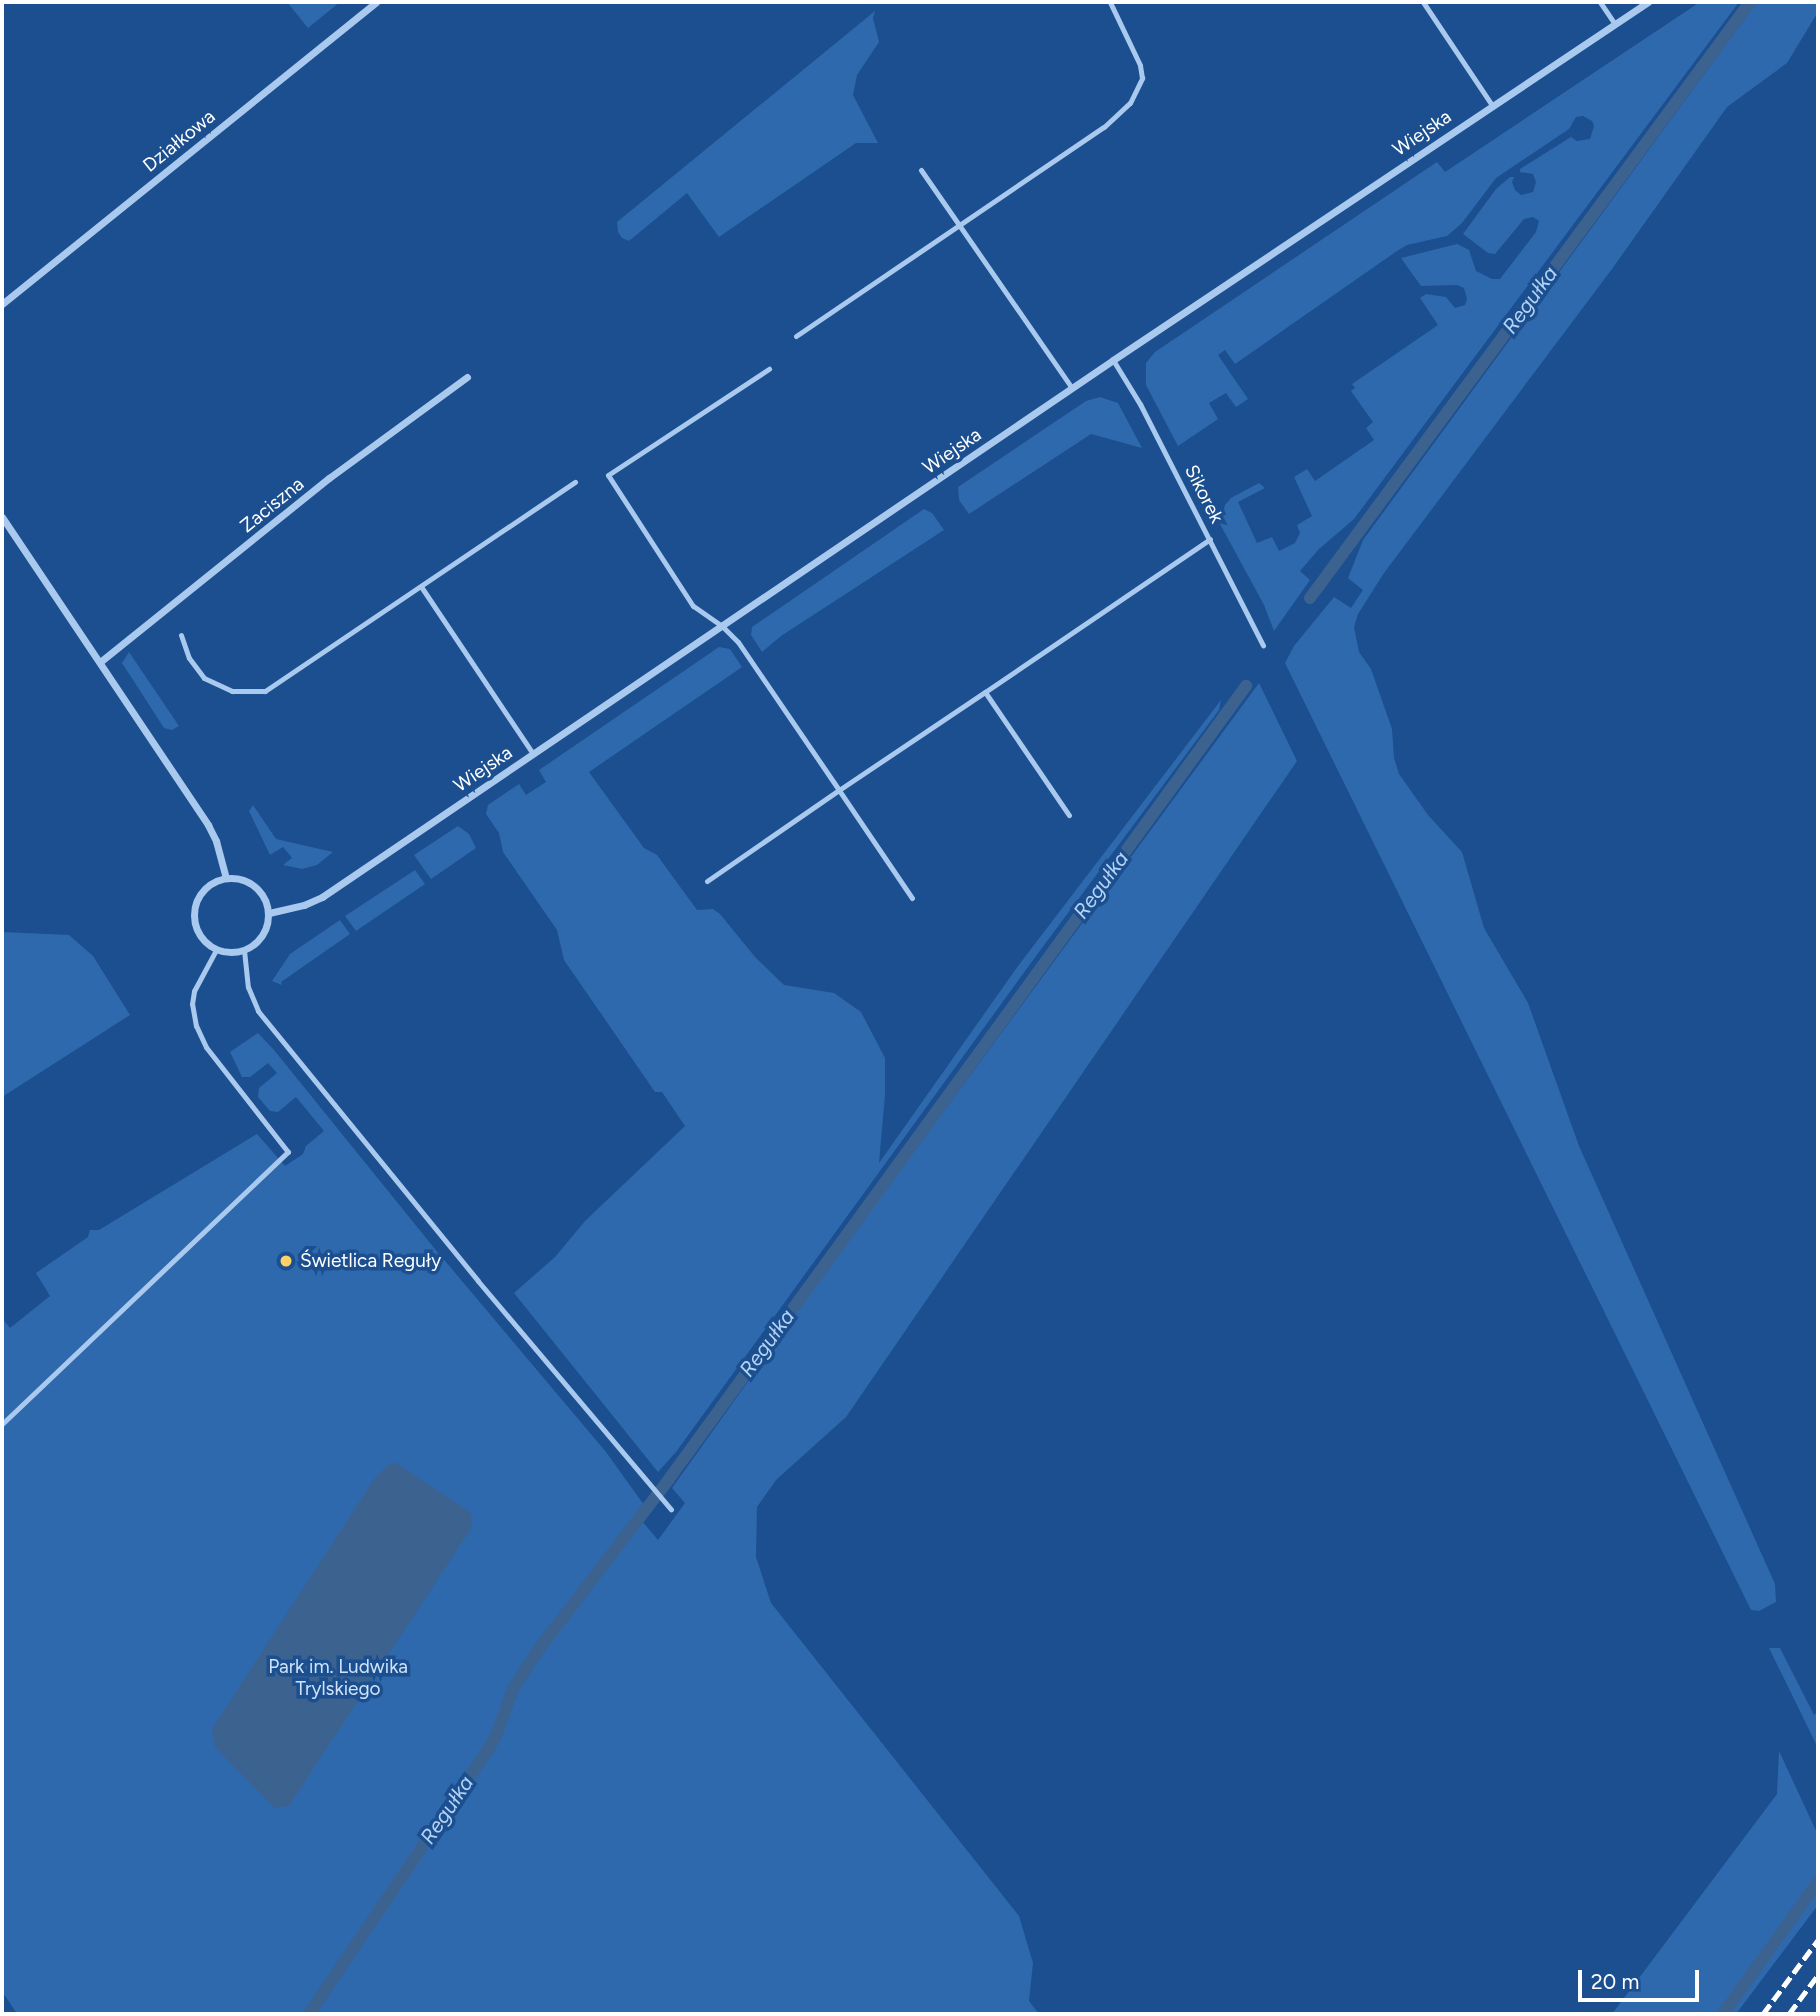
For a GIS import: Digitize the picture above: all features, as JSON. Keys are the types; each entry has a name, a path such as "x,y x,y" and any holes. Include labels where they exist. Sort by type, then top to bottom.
{"street":[{"name":"Działkowa","path":"2,304 376,2"},
{"name":"Wiejska","path":"269,913 304,905 322,897 1072,387 1648,2"},
{"name":"Zaciszna","path":"100,663 330,478 467,377"},
{"path":"2,517 208,825 216,841 226,878"},
{"path":"236,877 255,886 267,903 269,913 260,940 244,950 216,950 203,940 197,930 194,908 205,888 226,878 236,877"}],"lane":[{"path":"796,336 1104,127 1130,103 1142,78 1140,65 1110,2"},
{"path":"1423,2 1492,105"},
{"path":"1600,2 1615,24"},
{"path":"921,170 1072,387"},
{"name":"Sikorek","path":"1113,360 1140,404 1263,645"},
{"path":"769,369 608,475 693,606 722,626 738,642 912,898"},
{"path":"181,635 189,658 204,678 232,691 265,691 422,588 575,482"},
{"path":"706,881 1209,539"},
{"path":"422,588 533,754"},
{"path":"985,692 1069,815"},
{"path":"2,1424 288,1152 206,1047 196,1026 192,1004 194,990 216,950"},
{"path":"244,950 248,987 258,1012 478,1281 671,1509"}],"green space":[{"path":"287,2 340,2 308,28"},
{"path":"1700,2 1739,2 1354,519 1319,549 1300,571 1310,580 1274,631 1264,605 1220,524 1225,505 1231,498 1259,483 1265,488 1238,502 1257,543 1272,537 1279,551 1295,543 1300,533 1297,525 1312,516 1294,477 1307,469 1315,481 1374,440 1366,428 1373,422 1351,391 1355,388 1352,384 1438,325 1420,298 1426,294 1446,297 1455,308 1465,305 1467,299 1464,288 1457,285 1421,286 1401,258 1457,244 1469,250 1476,271 1492,279 1500,279 1536,232 1539,221 1533,217 1524,219 1495,254 1488,253 1463,234 1496,189 1510,177 1514,177 1512,182 1515,190 1521,195 1533,192 1536,182 1533,174 1520,172 1520,169 1571,137 1577,141 1590,139 1594,126 1592,121 1583,116 1576,117 1569,129 1496,178 1462,223 1447,236 1407,245 1397,251 1235,364 1225,350 1218,355 1248,399 1236,407 1226,393 1209,403 1218,419 1178,446 1146,385 1146,363 1155,352 1437,162 1445,172"},
{"path":"1757,2 1818,2 1818,12 1787,63 1727,107 1612,269 1384,573 1358,614 1354,627 1359,652 1371,669 1392,729 1394,758 1399,774 1428,815 1462,852 1484,928 1528,1003 1579,1146 1775,1584 1776,1602 1759,1611 1751,1610 1285,663 1294,646 1334,597 1351,608 1363,590 1348,578 1363,540"},
{"path":"875,11 873,18 879,42 857,75 853,95 878,143 856,143 719,237 687,193 629,241 622,238 617,222"},
{"path":"1100,397 1118,403 1142,448 1091,434 969,514 959,500 958,487 1086,401"},
{"path":"924,509 932,513 944,530 781,636 762,652 751,635 752,627"},
{"path":"719,647 730,649 742,667 589,772 644,848 657,855 697,910 713,909 720,914 755,957 784,985 834,993 861,1012 885,1058 885,1095 879,1163 1018,966 1221,700 1219,710 1036,956 676,1452 658,1472 514,1293 555,1257 585,1221 685,1126 662,1092 655,1092 564,960 557,930 503,852 499,833 486,814 488,805 519,784 526,795 546,782 539,770"},
{"path":"129,652 179,726 172,730 164,728 122,663"},
{"name":"Park im. Ludwika Trylskiego","path":"1259,683 1297,761 846,1417 776,1480 757,1507 756,1557 771,1603 1019,1916 1033,1963 1029,2001 1039,2014 17,2014 2,1991 2,1318 10,1328 50,1296 36,1273 88,1237 90,1230 99,1230 257,1134 285,1166 303,1154 306,1146 324,1131 296,1097 278,1112 270,1111 258,1097 259,1088 277,1073 268,1063 250,1077 242,1077 230,1052 258,1033 274,1050 435,1249 606,1452 644,1505 636,1514 658,1540 685,1503 672,1488 851,1237"},
{"path":"253,805 276,839 333,852 317,865 302,869 283,865 292,858 283,847 270,855 249,811"},
{"path":"458,826 469,834 476,848 431,879 414,855"},
{"path":"415,870 425,884 356,931 345,916"},
{"path":"340,920 350,934 281,982 282,985 272,981 290,954"},
{"path":"2,932 69,935 93,956 130,1015 2,1097"},
{"path":"1769,1648 1780,1648 1814,1715 1818,1711 1818,1748"},
{"path":"1779,1751 1818,1835 1818,1905 1736,2014 1612,2014 1777,1794"}],"shaded area":[{"path":"396,1463 471,1513 472,1527 289,1806 275,1808 215,1747 212,1729 374,1479 389,1464"}],"waterway":[{"name":"Regułka","path":"1310,598 1750,2"},
{"name":"Regułka","path":"309,2014 486,1753 496,1736 513,1689 538,1650 669,1479 1246,686"},
{"path":"1723,2014 1818,1882"}],"railway":[{"path":"1763,2014 1818,1940"},
{"path":"1789,2014 1818,1975"}],"place":[{"name":"Świetlica Reguły","path":"286,1261"}]}
